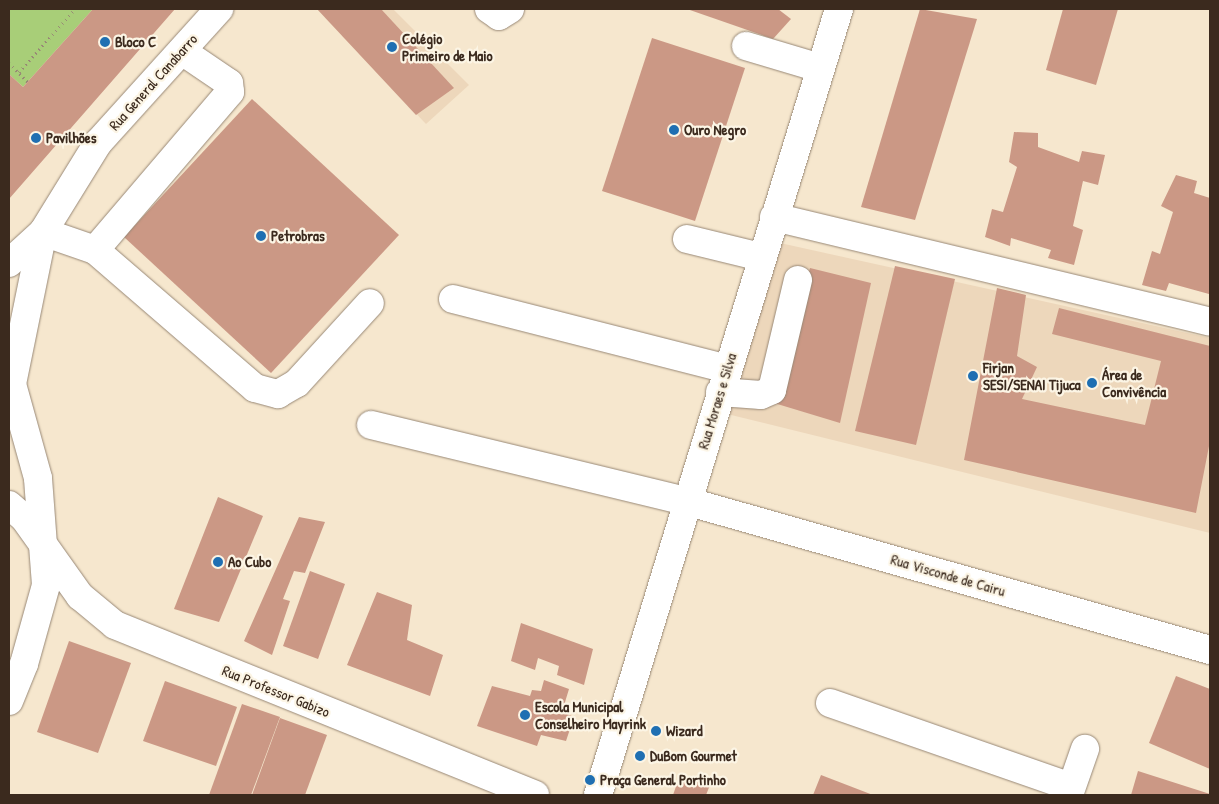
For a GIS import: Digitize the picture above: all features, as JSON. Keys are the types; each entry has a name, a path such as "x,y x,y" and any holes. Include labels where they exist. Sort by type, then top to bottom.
{"street":[{"name":"Rua General Canabarro","path":"9,701 43,604 46,548 35,461 10,387 43,232 98,143 219,9"},
{"path":"489,9 499,16 510,9"},
{"name":"Rua Moraes e Silva","path":"598,795 686,500 839,9"},
{"path":"746,46 820,68"},
{"path":"95,250 230,92 230,83 182,51"},
{"path":"774,217 1210,322"},
{"path":"9,263 43,232 95,250 255,388 278,394 297,383 370,303"},
{"path":"687,239 761,257"},
{"path":"453,299 723,380 760,396 772,390 798,280"},
{"name":"Rua Visconde de Cairu","path":"371,425 686,500 1210,650"},
{"name":"Rua Professor Gabizo","path":"9,505 46,548 80,596 115,625 534,795"},
{"path":"830,703 1070,791 1085,749"}],"path":[{"path":"19,72 75,9"},
{"path":"9,63 28,82"}],"shaded area":[{"name":"Colégio Primeiro de Maio","path":"317,9 393,9 469,85 426,124"},
{"name":"Firjan SESI/SENAI Tijuca","path":"780,243 1210,338 1210,533 723,413"}],"green space":[{"path":"9,9 93,9 23,87 9,74"}],"building":[{"path":"93,9 175,9 9,199 9,74 23,87"},
{"name":"Colégio Primeiro de Maio","path":"317,9 381,9 454,88 416,115"},
{"path":"687,9 778,9 791,19 773,39"},
{"path":"920,9 977,19 915,220 861,207"},
{"path":"1063,9 1118,9 1096,85 1046,70"},
{"name":"Ouro Negro","path":"652,38 745,68 695,221 602,191"},
{"name":"Petrobras","path":"252,99 399,235 271,373 124,237"},
{"path":"1014,132 1038,133 1038,147 1079,162 1082,151 1105,155 1098,185 1083,181 1073,226 1083,230 1074,265 1048,258 1051,250 1011,238 1010,246 985,237 992,209 1003,212 1017,167 1009,162"},
{"path":"1176,175 1197,181 1194,193 1210,198 1210,303 1209,294 1169,283 1166,291 1142,285 1152,251 1160,254 1173,212 1161,206"},
{"path":"895,266 955,279 916,445 855,431"},
{"path":"810,268 871,283 840,423 774,403"},
{"path":"997,288 1026,295 1017,356 1037,367 1022,399 1145,425 1161,361 1052,334 1059,308 1210,346 1210,441 1196,513 964,460"},
{"name":"Ao Cubo","path":"218,497 263,516 219,622 174,609"},
{"path":"299,517 325,522 305,573 294,571 283,599 290,601 272,655 244,641"},
{"path":"310,571 345,584 318,659 283,646"},
{"path":"377,592 412,605 407,640 443,655 430,696 347,665"},
{"path":"521,623 593,649 584,685 557,675 559,666 538,658 535,670 511,661"},
{"path":"69,641 131,663 98,753 37,732"},
{"path":"1176,676 1210,689 1210,769 1149,743"},
{"name":"Escola Municipal Conselheiro Mayrink","path":"544,680 569,689 562,712 574,717 566,741 541,735 537,746 477,726 492,686 530,696 532,690 541,691"},
{"path":"165,681 237,707 216,766 143,741"},
{"path":"242,704 280,717 251,795 209,795"},
{"path":"280,718 327,735 305,795 252,795"},
{"path":"1138,771 1210,794 1210,795 1131,795"},
{"path":"680,775 710,785 706,795 673,795"},
{"path":"821,775 873,795 813,795"}],"place":[{"name":"Bloco C","path":"105,42"},
{"name":"Colégio Primeiro de Maio","path":"392,47"},
{"name":"Ouro Negro","path":"674,130"},
{"name":"Pavilhões","path":"36,138"},
{"name":"Petrobras","path":"261,236"},
{"name":"Firjan SESI/SENAI Tijuca","path":"973,376"},
{"name":"Área de Convivência","path":"1092,383"},
{"name":"Ao Cubo","path":"218,562"},
{"name":"Escola Municipal Conselheiro Mayrink","path":"525,715"},
{"name":"Wizard","path":"656,731"},
{"name":"DuBom Gourmet","path":"640,756"},
{"name":"Praça General Portinho","path":"590,780"}]}
